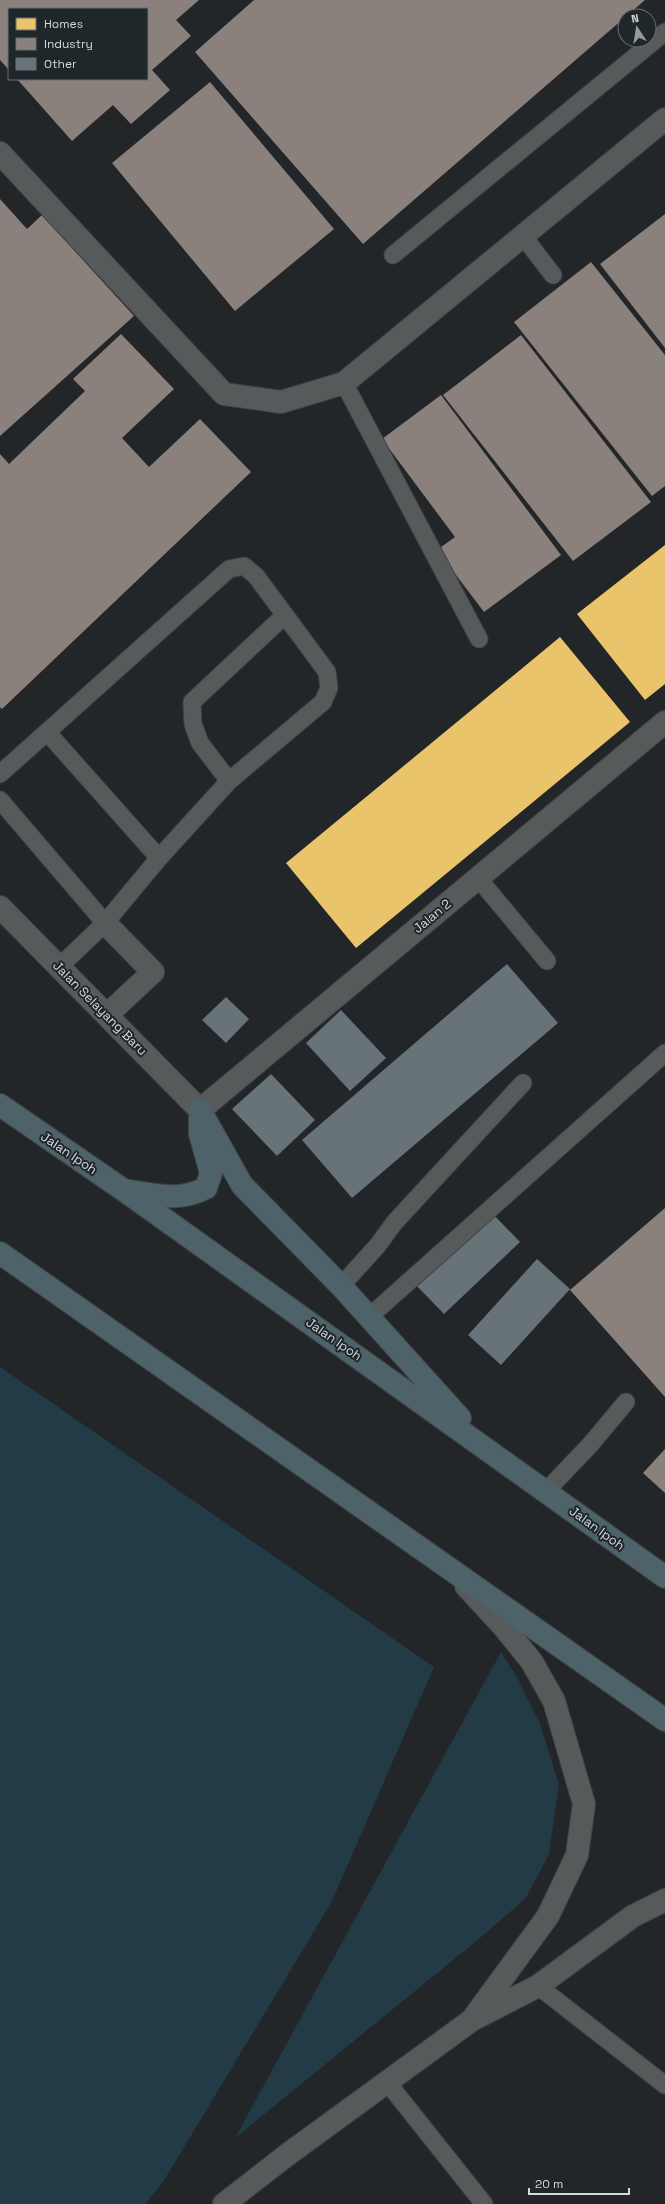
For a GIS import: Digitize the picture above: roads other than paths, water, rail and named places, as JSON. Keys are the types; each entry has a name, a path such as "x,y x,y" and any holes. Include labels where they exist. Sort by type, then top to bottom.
{"highway":[{"name":"Jalan Ipoh","path":"0,1106 125,1191 488,1449 665,1577"},
{"path":"125,1191 168,1196 190,1196 206,1188 211,1173 200,1134 200,1110"},
{"path":"200,1110 242,1184 279,1225 341,1286 488,1449"},
{"path":"0,1253 665,1720"}],"street":[{"path":"0,153 224,394 281,402 344,383 665,119"},
{"name":"Jalan 2","path":"200,1110 665,722"},
{"name":"Jalan Selayang Baru","path":"0,907 200,1110"},
{"path":"105,923 153,972 107,1015"},
{"path":"449,1567 503,1626 532,1662 554,1701 584,1804 577,1855 548,1916 472,2020"},
{"path":"224,2204 287,2155 472,2020 538,1986 633,1916 665,1900"}],"lane":[{"path":"393,255 665,32"},
{"path":"523,236 553,275"},
{"path":"344,383 479,639"},
{"path":"0,774 229,569 244,566 256,576 327,672 329,688 323,702 229,781 159,858 105,923 59,967"},
{"path":"229,781 200,743 193,724 192,702 285,615"},
{"path":"47,732 159,858"},
{"path":"0,800 105,923"},
{"path":"478,878 547,960"},
{"path":"369,1317 665,1053"},
{"path":"341,1286 378,1245 394,1223 523,1083"},
{"path":"546,1491 590,1445 626,1402"},
{"path":"538,1986 665,2085"},
{"path":"387,2082 484,2204"}]}
